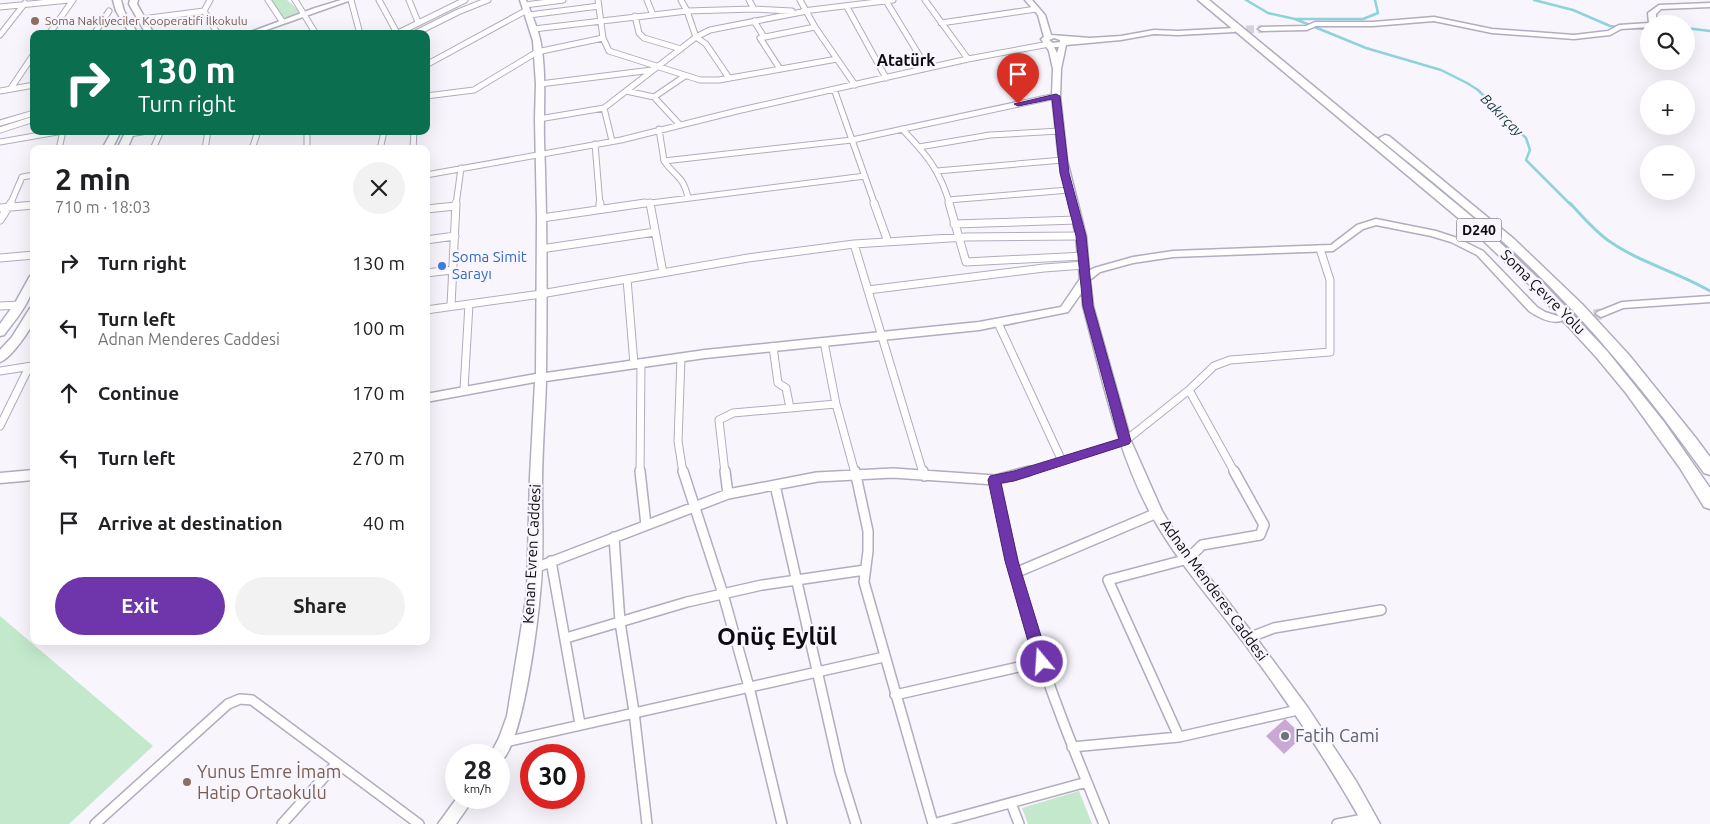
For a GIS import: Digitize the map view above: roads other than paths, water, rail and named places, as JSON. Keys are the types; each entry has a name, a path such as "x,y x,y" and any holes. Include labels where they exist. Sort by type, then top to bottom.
{"highway":[{"name":"Soma Çevre Yolu","path":"1203,0 1473,224 1513,260 1604,356 1652,418 1710,502"},
{"name":"Soma Çevre Yolu","path":"1216,0 1488,222 1528,257 1606,337 1632,367 1682,429 1710,469"}],"main road":[{"path":"117,0 120,11 132,30"},
{"path":"134,0 133,4 148,30"},
{"path":"0,332 20,305 30,287"},
{"path":"0,358 16,340 30,317"}],"street":[{"path":"0,7 26,2 69,0"},
{"path":"52,30 74,0"},
{"path":"204,11 210,0"},
{"path":"268,0 282,22"},
{"path":"295,0 314,30"},
{"path":"259,30 335,2 350,0 359,30"},
{"path":"379,0 395,30"},
{"path":"409,0 418,22"},
{"path":"403,30 465,0"},
{"path":"422,30 488,0"},
{"path":"430,63 526,7 563,0"},
{"path":"648,0 653,15"},
{"path":"681,0 696,37 706,44 728,78"},
{"path":"749,0 754,10"},
{"path":"800,0 815,27 855,85"},
{"path":"854,0 858,5"},
{"path":"539,119 604,108 696,37 710,30 807,11 893,0"},
{"path":"925,0 968,59"},
{"path":"1028,0 1044,21 1057,68"},
{"path":"886,1 928,68"},
{"path":"1,33 26,2"},
{"path":"526,7 598,3 604,38 609,50 656,68 700,80 728,78 836,58"},
{"path":"1652,15 1659,7 1710,5"},
{"name":"Kenan Evren Caddesi","path":"505,742 514,716 534,593 536,477 541,378 542,218 539,119 540,84 534,29 526,7"},
{"path":"847,7 886,78"},
{"path":"942,23 1036,9"},
{"path":"142,19 204,11"},
{"path":"204,11 216,30"},
{"path":"534,29 687,11 807,11"},
{"path":"97,30 109,12"},
{"path":"635,16 639,32 644,38 681,49"},
{"path":"1262,29 1307,28 1315,24 1373,24 1434,19 1492,31 1574,37 1610,33 1616,28 1640,25"},
{"path":"754,21 764,37"},
{"path":"1044,21 1059,32 1063,40 1057,68"},
{"path":"780,69 760,38 815,27"},
{"path":"430,173 612,142 679,124 1049,40 1090,40 1154,32 1178,33 1234,30"},
{"path":"430,96 474,90 537,52 604,38"},
{"path":"11,88 30,60"},
{"path":"540,84 656,68"},
{"name":"Adnan Menderes Caddesi","path":"1057,68 1056,96 1063,160 1081,236 1088,306 1125,441 1157,513 1173,540 1302,709 1339,767 1370,821"},
{"path":"654,97 685,76"},
{"path":"0,91 30,86"},
{"path":"834,90 888,242"},
{"path":"626,91 654,97 679,124"},
{"path":"664,161 852,140 1056,96"},
{"path":"604,108 612,142"},
{"path":"0,123 30,114"},
{"path":"0,130 30,120"},
{"path":"659,129 664,161 672,172 682,177 688,198"},
{"path":"902,129 919,146 937,171 948,200 957,238 966,262 1085,266 1097,270 1133,260 1173,254 1333,248 1360,227 1376,222 1454,240 1480,253 1533,309 1542,315 1557,320"},
{"path":"919,146 990,135 1060,131"},
{"path":"0,142 40,135"},
{"path":"595,144 600,209"},
{"path":"937,171 1063,160"},
{"path":"451,306 456,206 461,168"},
{"path":"0,220 9,207 22,177 30,176"},
{"path":"542,218 865,176"},
{"path":"948,200 1069,190"},
{"path":"650,203 662,273"},
{"path":"0,208 30,205"},
{"path":"430,209 456,206"},
{"path":"954,224 1077,220"},
{"path":"541,249 656,232"},
{"path":"430,239 455,236"},
{"path":"430,309 542,294 748,258 854,244 957,238 1081,236"},
{"path":"854,244 924,476"},
{"path":"535,568 728,494 817,477 893,474 994,480 1014,476 1125,441 1189,390 1214,366 1230,360 1330,352 1330,280 1320,249"},
{"path":"0,258 30,255"},
{"path":"868,290 1044,268 1085,266"},
{"path":"430,397 464,389 681,358 998,323 1064,310 1085,266"},
{"path":"430,273 452,270"},
{"path":"627,280 638,364 639,461 646,525"},
{"path":"1601,314 1622,305 1710,299"},
{"path":"464,389 470,304"},
{"path":"0,306 20,305"},
{"path":"998,323 1062,461"},
{"path":"824,342 836,404 856,475 868,531 868,551 864,582 884,658 933,824 1087,782"},
{"path":"773,347 778,383 786,388 790,408"},
{"path":"681,358 678,441 681,466 723,594 749,687 782,824"},
{"path":"0,371 30,366"},
{"path":"0,426 30,368"},
{"path":"1179,737 1108,580 1188,559 1202,546 1260,534 1264,525 1189,390"},
{"path":"728,494 719,420 734,413 836,404"},
{"path":"0,478 30,475"},
{"path":"994,480 1015,573 1042,662 1072,747 1104,824"},
{"path":"775,485 840,772 856,824"},
{"path":"1015,573 1157,513"},
{"path":"614,537 620,622 634,712 647,824"},
{"path":"551,561 580,724"},
{"path":"566,638 687,602 796,580 865,570"},
{"path":"1248,638 1274,628 1381,610"},
{"path":"505,742 884,658"},
{"path":"895,695 1042,662"},
{"path":"94,824 228,704 240,699 252,700 419,824"},
{"path":"1072,747 1179,737 1302,709"},
{"path":"282,824 336,764"},
{"path":"1011,803 1019,824"},
{"path":"446,824 458,809"},
{"path":"1337,824 1370,821"}],"waterway":[{"name":"Bakırçay","path":"1246,0 1268,13 1295,19 1366,48 1441,70 1467,83 1478,90 1526,138 1530,150 1526,160 1571,205"},
{"path":"1296,19 1363,19 1378,13 1375,0"},
{"path":"1534,0 1573,10 1610,26 1618,27"},
{"path":"1629,28 1640,29"},
{"path":"1695,29 1710,31"},
{"name":"Bakırçay","path":"1570,203 1599,233 1621,249 1710,291"}],"tunnel":[{"path":"1234,30 1262,29"},
{"path":"1562,319 1601,314"}],"place":[{"name":"Soma Nakliyeciler Kooperatifi İlkokulu","path":"35,21"},
{"name":"Soma Simit Sarayı","path":"442,266"},
{"name":"Fatih Cami","path":"1285,736"},
{"name":"Yunus Emre İmam Hatip Ortaokulu","path":"187,782"}],"district":[{"name":"Atatürk","path":"906,60"},
{"name":"Onüç Eylül","path":"777,637"}]}
